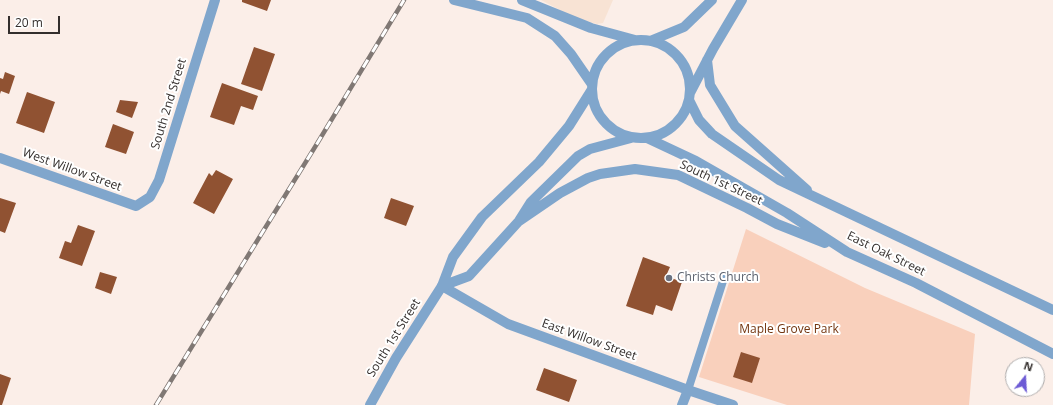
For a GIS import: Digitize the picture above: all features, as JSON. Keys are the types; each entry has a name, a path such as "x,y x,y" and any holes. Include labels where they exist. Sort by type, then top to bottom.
{"street":[{"name":"South 2nd Street","path":"136,206 150,197 160,180 215,0"},
{"path":"454,0 527,18 555,36 571,54 591,87 594,104 599,116 608,126 619,134 631,138 647,138 662,134 674,126 683,114 689,97 707,60 742,0"},
{"path":"522,0 591,28 637,40 650,41 663,46 675,54 684,65 689,79 689,97"},
{"path":"650,41 684,27 712,0"},
{"path":"591,87 595,70 606,54 623,43 637,40"},
{"name":"East Oak Street","path":"707,60 710,85 735,126 814,196"},
{"name":"South 1st Street","path":"370,405 396,358 442,286 453,257 478,223 539,162 569,126 591,87"},
{"name":"East Oak Street","path":"689,97 700,120 712,134 779,180 1053,310"},
{"name":"South 1st Street","path":"442,286 469,276 519,221 531,202 578,156 590,149 631,138"},
{"name":"East Oak Street","path":"647,138 696,161 787,213 847,252 916,283 1053,354"},
{"name":"West Willow Street","path":"0,158 136,206"},
{"name":"South 1st Street","path":"519,221 560,193 588,178 600,174 635,169 678,175 777,224 847,252"},
{"name":"East Willow Street","path":"442,286 508,324 688,390 734,405"},
{"path":"682,405 688,390"}],"lane":[{"path":"688,390 724,278"}],"shaded area":[{"path":"541,0 613,0 603,23 597,24 575,18"}],"green space":[{"name":"Maple Grove Park","path":"746,229 865,288 975,334 969,405 787,405 699,377"}],"building":[{"path":"242,0 271,0 267,11 242,2"},
{"path":"254,47 275,54 262,91 241,84"},
{"path":"5,72 15,76 9,94 1,91 0,94 0,78 3,79"},
{"path":"222,83 258,96 253,110 241,106 234,125 210,117"},
{"path":"27,92 55,102 44,133 16,123"},
{"path":"120,100 138,102 132,118 116,112"},
{"path":"113,124 134,132 126,154 105,147"},
{"path":"216,170 233,179 214,214 193,203 209,173 212,176"},
{"path":"0,198 16,203 5,233 0,231"},
{"path":"391,198 414,206 406,226 384,218"},
{"path":"78,225 95,231 82,266 59,258 65,241 71,243"},
{"path":"643,257 670,267 666,276 682,282 672,311 656,305 653,315 626,306"},
{"path":"100,272 117,277 111,294 95,288"},
{"path":"741,352 760,358 752,383 733,377"},
{"path":"544,368 577,380 569,402 536,390"},
{"path":"0,374 11,378 2,405 0,405"}],"railway":[{"path":"156,405 404,0"}],"place":[{"name":"Christs Church","path":"669,278"}]}
